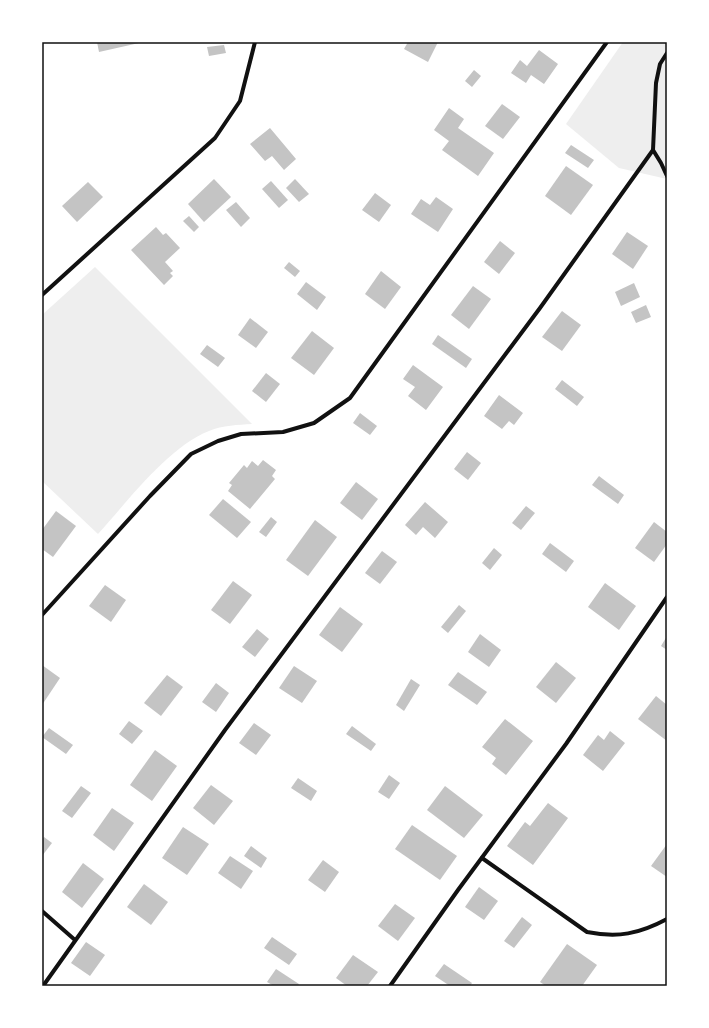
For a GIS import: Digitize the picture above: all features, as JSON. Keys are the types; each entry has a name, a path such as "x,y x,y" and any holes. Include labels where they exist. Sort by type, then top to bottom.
{"street":[{"path":"42,296 215,138 240,101 255,42"},
{"path":"42,615 150,496 191,454 218,441 241,434 283,432 314,423 350,398 607,42"},
{"path":"667,53 660,64 656,83 653,150 667,176"},
{"path":"43,986 225,730 540,308 653,150"},
{"path":"390,986 566,744 667,597"},
{"path":"482,858 587,932 608,936 629,934 654,926 667,919"},
{"path":"42,911 75,940"}],"shaded area":[{"path":"623,42 667,42 667,179 619,168 566,124"},
{"path":"95,267 252,424 214,429 194,439 179,449 149,476 98,534 42,481 42,315"}],"building":[{"path":"97,42 139,42 139,43 99,52"},
{"path":"408,42 438,42 428,62 404,49"},
{"path":"224,45 226,53 209,56 207,47"},
{"path":"539,50 558,64 544,84 531,75 526,83 511,73 520,60 527,66"},
{"path":"474,70 481,76 472,87 465,81"},
{"path":"502,104 520,117 503,139 485,126"},
{"path":"449,108 464,119 458,128 494,153 478,176 442,150 449,141 434,130"},
{"path":"270,128 296,159 284,170 272,156 265,161 250,144"},
{"path":"571,145 594,160 588,168 565,153"},
{"path":"566,166 593,185 571,215 545,196"},
{"path":"214,179 231,197 204,222 188,204"},
{"path":"295,179 309,194 299,202 286,188"},
{"path":"271,181 288,200 279,208 262,189"},
{"path":"88,182 103,197 77,222 62,206"},
{"path":"375,193 391,205 379,222 362,210"},
{"path":"436,197 453,209 438,232 411,214 421,199 430,205"},
{"path":"236,202 250,218 241,227 226,210"},
{"path":"189,216 199,227 194,232 183,221"},
{"path":"156,227 163,235 166,233 180,248 165,262 173,271 170,273 173,276 164,285 131,250"},
{"path":"627,232 648,246 633,269 612,254"},
{"path":"500,241 515,253 499,274 484,262"},
{"path":"289,262 300,271 295,277 284,268"},
{"path":"381,271 401,287 385,309 365,294"},
{"path":"306,282 326,297 317,310 297,294"},
{"path":"634,283 640,297 621,306 615,292"},
{"path":"473,286 491,299 469,329 451,315"},
{"path":"646,305 651,317 636,323 631,312"},
{"path":"562,311 581,325 562,351 542,337"},
{"path":"250,318 268,332 256,348 238,335"},
{"path":"312,331 334,348 314,375 291,358"},
{"path":"438,335 472,359 466,368 432,344"},
{"path":"207,345 225,358 218,367 200,354"},
{"path":"413,365 443,387 426,410 408,396 415,387 403,379"},
{"path":"266,373 280,384 266,402 252,391"},
{"path":"562,380 584,397 577,406 555,389"},
{"path":"499,395 523,413 514,425 509,421 502,429 484,416"},
{"path":"360,413 377,426 370,435 353,423"},
{"path":"467,452 481,463 468,480 454,469"},
{"path":"263,460 276,470 272,476 275,479 250,509 228,491 232,485 229,483 244,465 247,468 252,461 258,466"},
{"path":"599,476 624,495 618,504 592,485"},
{"path":"356,482 378,499 362,520 340,503"},
{"path":"223,499 251,522 237,538 209,515"},
{"path":"425,502 448,522 435,538 423,527 416,535 405,525"},
{"path":"526,506 535,513 521,530 512,523"},
{"path":"56,511 76,526 53,557 42,549 42,530"},
{"path":"271,517 277,522 266,537 259,532"},
{"path":"315,520 337,537 308,576 286,560"},
{"path":"654,522 667,532 667,544 654,562 635,548"},
{"path":"550,543 574,561 566,572 542,554"},
{"path":"494,548 502,555 490,570 482,563"},
{"path":"382,551 397,562 380,584 365,573"},
{"path":"233,581 252,595 230,624 211,610"},
{"path":"605,583 636,606 619,630 588,607"},
{"path":"105,585 126,600 111,622 89,606"},
{"path":"459,605 466,611 448,633 441,627"},
{"path":"340,607 363,624 342,652 319,635"},
{"path":"257,629 269,639 255,657 242,647"},
{"path":"480,634 501,650 489,667 468,652"},
{"path":"667,636 667,650 661,646"},
{"path":"556,662 576,678 556,703 536,687"},
{"path":"42,665 60,678 42,705"},
{"path":"294,666 317,681 302,703 279,688"},
{"path":"458,672 487,692 477,705 448,685"},
{"path":"167,675 183,687 161,716 144,703"},
{"path":"411,679 420,685 404,711 396,705"},
{"path":"216,683 229,693 216,712 202,702"},
{"path":"656,696 667,705 667,741 638,719"},
{"path":"505,719 533,741 506,775 492,764 496,758 482,747"},
{"path":"129,721 143,731 132,744 119,734"},
{"path":"254,723 271,735 256,755 239,743"},
{"path":"352,726 376,744 371,751 346,734"},
{"path":"49,728 73,745 66,754 42,737"},
{"path":"610,731 625,743 603,771 583,755 598,735 604,740"},
{"path":"155,750 177,766 152,801 130,785"},
{"path":"389,775 400,783 389,799 378,792"},
{"path":"298,778 317,791 311,801 291,788"},
{"path":"211,785 233,801 214,825 193,808"},
{"path":"81,786 91,793 72,818 62,811"},
{"path":"445,786 483,815 464,838 427,810"},
{"path":"548,803 568,818 533,865 507,846 525,822 530,826"},
{"path":"112,808 134,823 114,851 93,835"},
{"path":"412,825 457,856 440,880 395,849"},
{"path":"183,827 209,844 187,875 162,858"},
{"path":"44,837 52,843 42,856 42,840"},
{"path":"667,844 667,877 651,866"},
{"path":"251,846 267,858 261,868 244,856"},
{"path":"230,856 253,871 241,889 218,873"},
{"path":"323,860 339,872 325,892 308,880"},
{"path":"83,863 104,879 82,908 62,892"},
{"path":"144,884 168,902 151,925 127,907"},
{"path":"479,887 498,901 484,920 465,907"},
{"path":"395,904 415,918 398,941 378,926"},
{"path":"522,917 532,925 514,948 504,941"},
{"path":"272,937 297,954 289,965 264,948"},
{"path":"86,942 105,955 90,976 71,963"},
{"path":"567,944 597,965 582,986 546,986 540,982"},
{"path":"353,955 378,972 367,986 347,986 336,978"},
{"path":"444,964 472,983 470,986 450,986 435,976"},
{"path":"276,969 299,984 298,986 274,986 267,982"}]}
